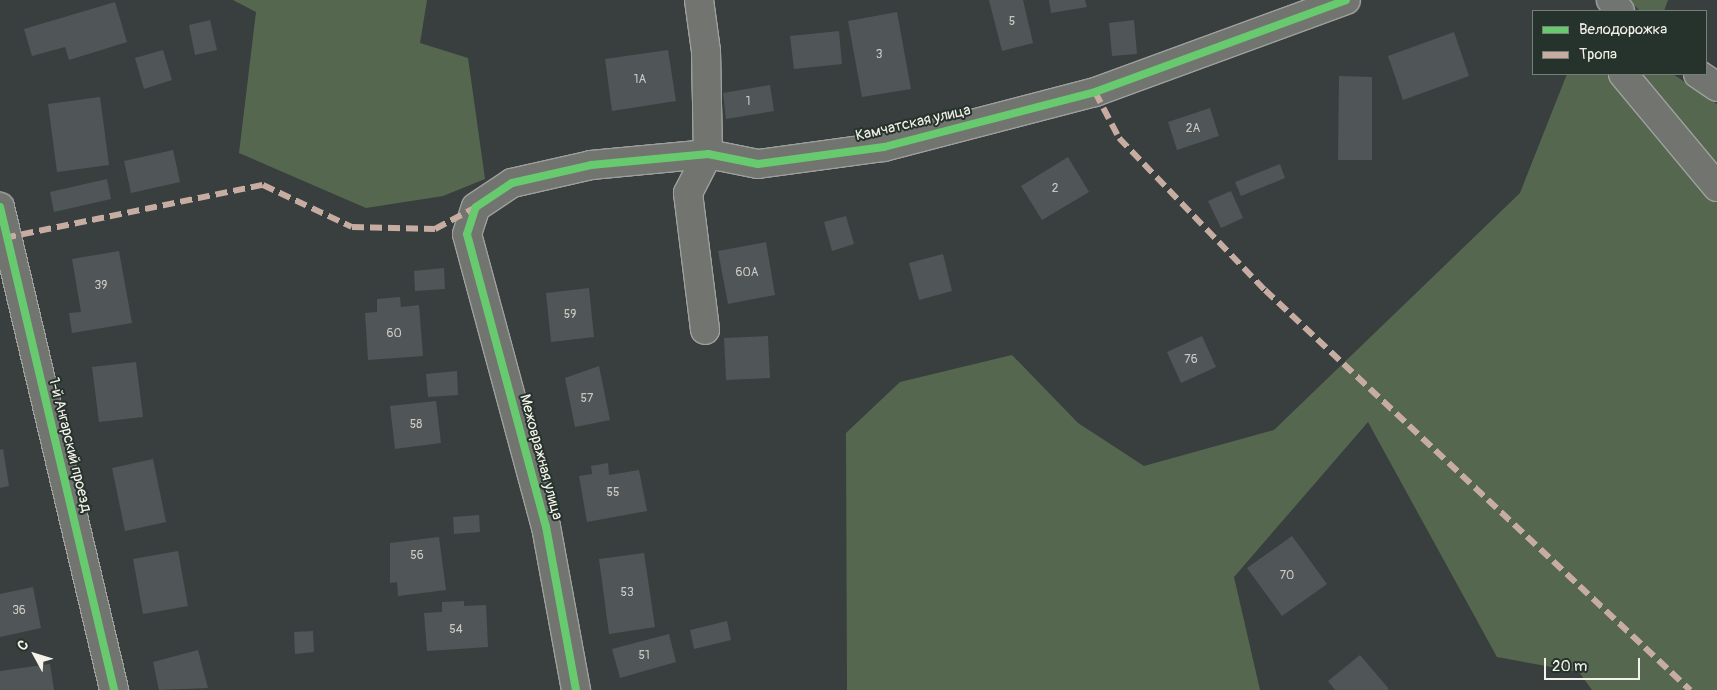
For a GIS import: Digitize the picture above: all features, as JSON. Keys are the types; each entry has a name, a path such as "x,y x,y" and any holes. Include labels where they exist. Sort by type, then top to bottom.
{"street":[{"path":"699,0 706,51 708,154 688,193 705,330"},
{"name":"Камчатская улица","path":"467,234 476,207 512,183 591,166 708,154 758,164 884,147 1095,92 1346,0"},
{"path":"1611,0 1619,10"},
{"path":"1624,75 1717,187"},
{"path":"1699,75 1717,87"},
{"name":"1-й Ангарский проезд","path":"0,207 2,238 110,658 114,690"},
{"name":"Межовражная улица","path":"467,234 546,527 576,690"}],"green space":[{"path":"233,0 427,0 420,43 468,58 485,179 443,196 366,208 239,153 256,12"},
{"path":"1629,0 1668,0 1664,10 1639,10"},
{"path":"1567,75 1674,75 1717,104 1717,690 1592,690 1579,672 1497,657 1368,422 1234,577 1260,690 847,690 846,433 900,382 1012,355 1078,423 1144,466 1274,430 1520,193"}],"building":[{"path":"989,0 1023,0 1033,43 1002,51"},
{"path":"1049,0 1085,0 1087,7 1051,13"},
{"path":"115,2 127,42 69,60 65,47 32,56 24,29"},
{"path":"897,12 911,89 862,97 848,21"},
{"path":"210,20 217,50 195,55 189,25"},
{"path":"1134,20 1137,54 1112,56 1109,23"},
{"path":"839,31 842,64 794,69 790,36"},
{"path":"1454,32 1469,76 1403,100 1388,56"},
{"path":"163,50 172,80 144,89 135,58"},
{"path":"668,50 676,101 612,111 605,59"},
{"path":"1339,76 1372,77 1372,160 1338,160"},
{"path":"770,85 774,111 726,119 723,93"},
{"path":"100,97 109,165 57,172 48,104"},
{"path":"1210,108 1219,136 1177,150 1168,122"},
{"path":"173,150 180,182 131,193 124,161"},
{"path":"1068,157 1089,192 1042,220 1021,186"},
{"path":"1280,164 1285,178 1241,196 1235,182"},
{"path":"107,179 111,199 54,212 50,192"},
{"path":"1231,191 1243,218 1221,228 1208,201"},
{"path":"846,216 854,244 832,251 824,222"},
{"path":"766,242 775,295 728,304 718,251"},
{"path":"119,251 132,323 72,333 69,313 81,312 72,259"},
{"path":"943,254 952,291 919,300 909,263"},
{"path":"444,268 445,289 415,291 414,271"},
{"path":"589,288 594,337 551,342 546,293"},
{"path":"400,297 401,307 419,305 423,356 368,360 365,313 377,312 377,299"},
{"path":"768,336 770,378 726,380 724,338"},
{"path":"1202,336 1216,367 1181,383 1167,352"},
{"path":"136,362 143,417 99,422 92,367"},
{"path":"599,366 610,420 575,427 565,378"},
{"path":"457,371 458,395 428,397 426,374"},
{"path":"436,401 441,443 395,449 390,406"},
{"path":"3,449 9,486 0,488 0,450"},
{"path":"153,459 166,522 125,531 112,468"},
{"path":"608,463 609,475 639,470 647,511 587,522 579,476 592,474 591,466"},
{"path":"479,515 480,532 454,534 453,517"},
{"path":"1292,536 1327,584 1282,616 1247,568"},
{"path":"439,537 446,590 398,596 397,582 390,583 390,543"},
{"path":"178,551 188,606 143,614 133,559"},
{"path":"644,553 655,627 609,634 599,559"},
{"path":"33,587 41,628 0,637 0,594"},
{"path":"464,601 464,606 486,605 488,647 427,651 424,613 442,612 442,602"},
{"path":"727,621 731,640 694,649 690,630"},
{"path":"313,631 314,652 295,654 294,632"},
{"path":"669,634 676,662 620,678 612,649"},
{"path":"198,650 208,688 159,690 153,662"},
{"path":"1360,655 1389,689 1335,690 1328,681"},
{"path":"50,664 54,690 0,690 0,671"}],"marked path":[{"path":"1095,92 1119,138 1265,290 1690,690"},
{"path":"4,238 263,185 352,227 435,229 476,207"}],"cycle path":[{"path":"576,690 546,527 467,234 476,207 512,183 591,165 708,154 758,164 884,147 1095,92 1346,0"},
{"path":"0,207 114,690"}]}
